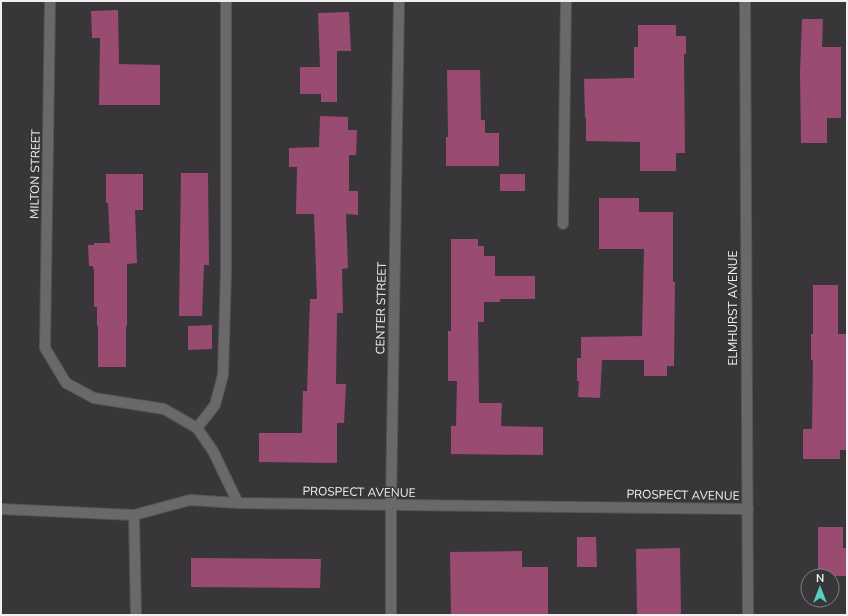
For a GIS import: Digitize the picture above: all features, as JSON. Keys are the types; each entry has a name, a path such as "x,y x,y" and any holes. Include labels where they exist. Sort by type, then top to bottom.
{"street":[{"name":"MILTON STREET","path":"50,1 45,348 66,383 94,398 164,409 197,428"},
{"path":"226,1 226,271 223,375 215,405 197,428 213,451 238,503"},
{"name":"CENTER STREET","path":"391,615 391,504 399,1"},
{"path":"563,224 566,1"},
{"name":"ELMHURST AVENUE","path":"745,1 748,615"},
{"name":"PROSPECT AVENUE","path":"1,509 134,515 190,500 238,503 748,509"},
{"path":"134,515 136,615"}],"building":[{"path":"118,10 119,64 160,65 160,105 99,105 100,38 92,38 91,11"},
{"path":"349,12 351,51 337,51 337,102 321,102 321,94 300,94 300,67 320,67 318,13"},
{"path":"802,19 823,19 822,47 841,47 841,118 827,118 827,143 801,143 800,72"},
{"path":"638,25 676,25 676,36 686,36 686,54 684,54 685,153 676,153 676,171 640,171 640,142 586,141 584,79 634,78 634,47 638,47"},
{"path":"447,70 480,70 481,120 485,120 485,133 499,133 499,166 446,166 446,137 448,137"},
{"path":"320,116 348,117 348,130 357,130 356,155 349,155 349,191 358,191 358,215 346,214 348,268 342,269 343,313 337,313 336,384 346,384 344,423 337,423 337,463 259,462 259,433 302,433 303,391 307,391 310,299 317,299 314,214 296,214 297,167 289,167 289,148 319,147"},
{"path":"181,173 208,173 209,265 204,265 202,316 179,316"},
{"path":"106,174 143,174 143,210 135,210 137,263 127,264 126,367 98,367 98,326 97,307 94,307 94,269 93,266 89,266 88,245 94,245 94,243 110,243 108,203 106,203"},
{"path":"500,174 525,174 525,191 500,191"},
{"path":"599,198 639,198 639,212 673,212 673,282 675,282 674,366 667,366 667,376 644,376 644,360 602,360 600,398 578,397 579,381 577,381 577,358 581,358 581,337 642,336 644,249 599,249"},
{"path":"451,239 478,239 478,246 484,246 484,256 495,256 495,276 535,276 535,299 500,299 500,302 484,302 484,322 478,322 479,403 502,403 501,426 543,427 543,455 451,454 451,426 456,426 457,381 448,381 448,331 451,331"},
{"path":"813,285 838,285 838,334 847,334 847,450 840,450 840,459 803,459 803,429 812,429 813,360 811,360 811,334 813,334"},
{"path":"212,325 212,349 188,350 188,326"},
{"path":"818,527 843,527 843,548 847,548 847,576 840,576 840,568 818,568"},
{"path":"577,537 596,537 597,567 577,567"},
{"path":"680,548 681,615 637,615 636,549"},
{"path":"522,551 522,567 548,567 548,615 451,615 450,552"},
{"path":"191,558 321,559 320,588 191,587"}]}
